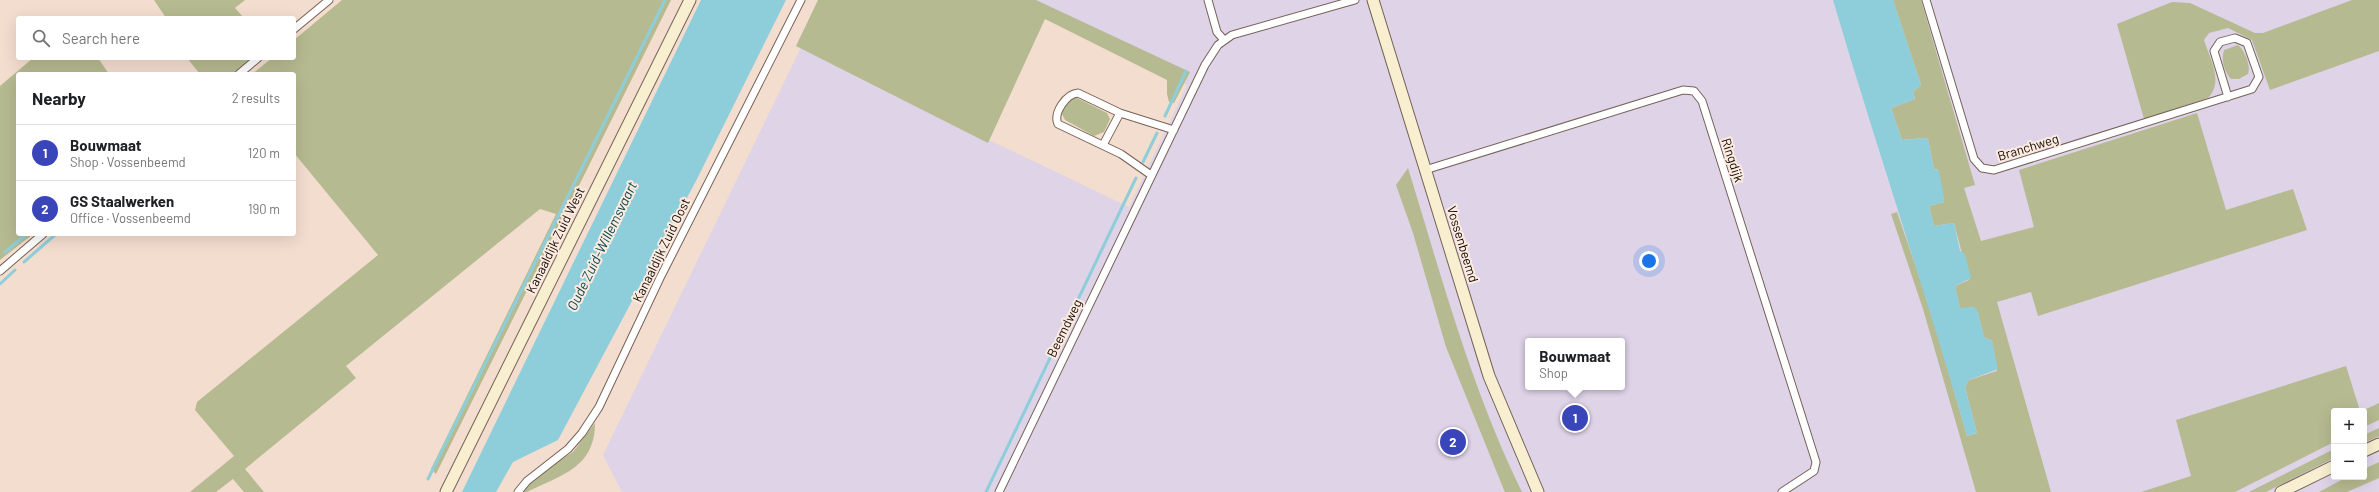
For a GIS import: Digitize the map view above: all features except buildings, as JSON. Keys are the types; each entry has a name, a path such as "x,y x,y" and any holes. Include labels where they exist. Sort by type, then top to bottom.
{"main road":[{"name":"Kanaaldijk Zuid West","path":"446,492 690,0"},
{"name":"Vossenbeemd","path":"1374,0 1489,376 1538,492"},
{"path":"2367,450 2379,444"},
{"path":"2281,492 2331,467"}],"street":[{"path":"296,27 329,0"},
{"name":"Kanaaldijk Zuid Oost","path":"518,492 527,481 568,449 582,433 599,407 660,278 800,0"},
{"path":"1208,0 1217,32 1224,40"},
{"name":"Beemdweg","path":"999,492 1205,65 1224,40 1232,35 1355,0"},
{"name":"Branchweg","path":"1926,0 1974,159 1982,168 1994,170 2228,97 2252,89 2259,77 2247,43 2235,38 2220,42 2214,51 2228,97"},
{"path":"241,72 256,60"},
{"name":"Ringdijk","path":"1425,170 1682,90 1694,91 1702,100 1816,462 1814,471 1782,492"},
{"path":"1151,175 1121,154 1058,124 1057,115 1071,94 1078,93 1120,113 1174,130"},
{"path":"1102,145 1120,113"},
{"path":"0,271 40,236"}],"shaded area":[{"path":"824,0 2379,0 2379,492 622,492 603,455","holes":["1042,11 1187,85 1129,207 985,138"]}],"green space":[{"path":"154,0 245,0 235,8 242,16 165,16"},
{"path":"342,0 671,0 436,474 431,469 556,214 540,209 346,366 356,378 245,469 264,492 244,492 233,479 216,492 190,492 234,456 195,410 197,402 378,255 296,155 296,72 254,72 270,60 296,60 296,38"},
{"path":"818,0 1036,0 1190,72 1174,103 1169,102 1167,94 1167,80 1045,19 988,143 796,46"},
{"path":"1893,0 1921,0 1975,185 1964,188 1981,241 2034,227 2019,170 2197,113 2226,210 2293,189 2307,230 2038,316 2031,292 1997,302 2051,492 1976,492 1923,309 1891,214 1897,212 1929,305 1967,436 1977,433 1965,387 1969,380 1997,371 1992,341 1984,337 1978,313 1973,307 1960,309 1955,286 1969,280 1954,223 1934,226 1929,206 1944,202 1938,170 1934,169 1928,139 1902,140 1891,108 1915,99 1913,92 1921,85"},
{"path":"2352,0 2379,0 2379,51 2270,90 2252,40 2228,28 2209,33 2204,40 2214,70 2215,85 2213,92 2208,98 2144,119 2117,24 2172,2 2190,3 2255,33 2263,33"},
{"path":"2238,45 2247,58 2249,70 2248,74 2239,79 2231,79 2224,65 2223,54 2224,50"},
{"path":"31,60 99,60 108,72 16,72"},
{"path":"189,60 250,60 234,72 198,72"},
{"path":"16,72 16,236 30,236 0,260 0,86"},
{"path":"1075,97 1107,113 1110,119 1104,132 1094,136 1065,120 1061,112 1067,99"},
{"path":"1408,168 1472,373 1487,413 1522,492 1505,492 1446,347 1413,233 1396,185"},
{"path":"2346,366 2359,408 2331,408 2331,444 2235,492 2141,492 2191,476 2176,420"},
{"path":"2379,403 2379,420 2367,426 2367,409"},
{"path":"595,423 593,438 589,450 574,468 563,475 527,492 518,492 533,477 573,452"},
{"path":"2379,428 2379,436 2367,442 2367,434"},
{"path":"2331,451 2331,460 2266,492 2249,492"},
{"path":"2379,462 2379,478 2347,492 2319,492 2341,480 2367,480 2367,468"}],"water":[{"name":"Oude Zuid-Willemsvaart","path":"701,0 786,0 697,179 558,440 513,462 496,492 462,492"},
{"path":"1833,0 1893,0 1921,85 1913,92 1915,99 1891,108 1902,140 1928,139 1934,169 1939,171 1944,198 1944,202 1929,206 1934,226 1954,223 1960,251 1965,254 1971,278 1955,286 1960,308 1973,307 1977,309 1984,337 1992,341 1998,369 1969,380 1965,387 1977,433 1967,436"}],"waterway":[{"path":"428,479 665,0"},
{"path":"1165,116 1186,71"},
{"path":"1143,162 1157,133"},
{"path":"986,492 1136,178"},
{"path":"5,252 25,236"},
{"path":"24,262 54,236"},
{"path":"0,284 15,270"}],"place":[{"name":"Bouwmaat","path":"1575,418"},
{"name":"GS Staalwerken","path":"1453,442"}]}
